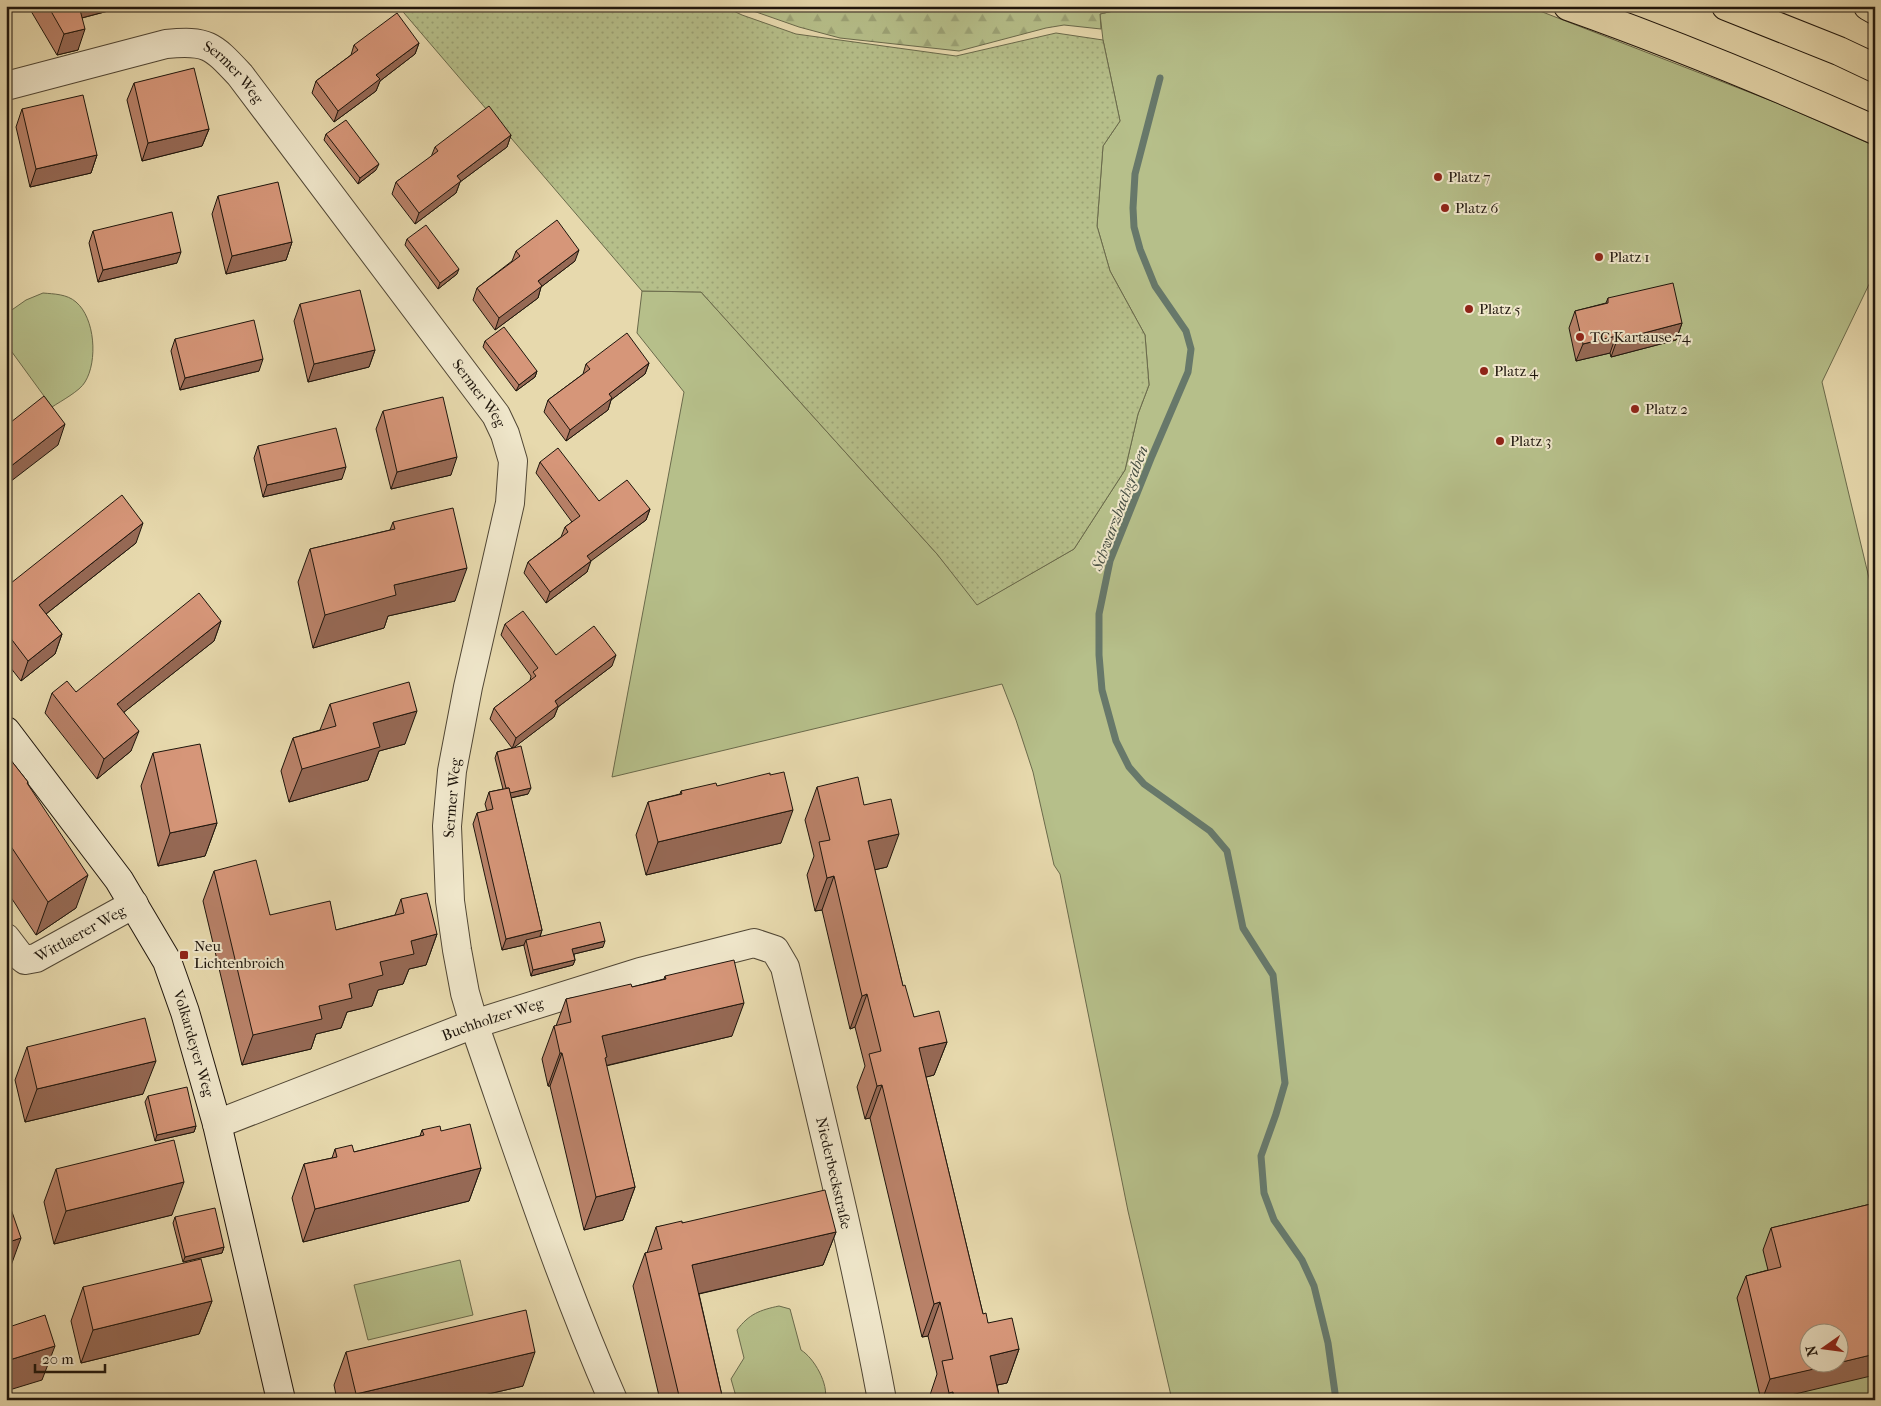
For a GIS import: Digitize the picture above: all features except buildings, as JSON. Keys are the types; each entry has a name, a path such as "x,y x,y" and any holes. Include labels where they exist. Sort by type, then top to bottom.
{"highway":[{"path":"1568,6 1665,41 1875,130"},
{"path":"1726,6 1839,51 1875,68"},
{"path":"1868,6 1875,10"}],"street":[{"name":"Sermer Weg","path":"6,86 166,44 187,42 209,46 223,56 240,75 496,415 506,434 513,461 510,503 468,687 452,771 447,826 454,930 465,993 474,1024"},
{"name":"Volkardeyer Weg","path":"6,731 119,880 167,961 186,1012 217,1124 278,1399"},
{"name":"Wittlaerer Weg","path":"6,938 25,960 36,958 134,904"},
{"name":"Buchholzer Weg","path":"217,1124 474,1024 640,972 754,943 775,950"},
{"name":"Niederbeckstraße","path":"775,950 785,967 865,1308 882,1400"},
{"path":"474,1024 552,1248 588,1344 613,1400"}],"green space":[{"path":"398,6 723,6 742,15 796,34 956,56 1056,33 1103,40 1120,121 1103,146 1097,226 1110,271 1145,335 1149,385 1138,414 1125,470 1074,549 977,605 937,554 701,292 642,291"},
{"path":"739,6 1135,6 1100,14 1101,29 1064,25 959,51 840,38 799,27"},
{"path":"1135,6 1527,6 1777,103 1875,146 1875,272 1822,382 1875,603 1875,1400 1172,1400 1128,1211 1060,874 1054,865 1033,772 1002,684 612,777 684,392 637,333 642,291 701,292 937,554 978,604 1074,549 1125,470 1138,414 1149,385 1145,335 1110,271 1097,226 1103,146 1120,121 1103,40 1100,14"},
{"path":"43,293 65,296 76,302 82,309 91,329 93,352 89,373 83,385 52,407 9,348 6,335 6,314 26,300"},
{"path":"460,1260 473,1315 368,1340 354,1285"},
{"path":"779,1306 790,1309 801,1350 811,1359 823,1379 826,1394 825,1400 737,1400 731,1379 744,1358 737,1330 755,1314"}],"waterway":[{"name":"Schwarzbachgraben","path":"1160,78 1135,174 1134,227 1140,249 1155,286 1186,331 1191,349 1188,372 1110,561 1099,614 1099,655 1102,690 1116,741 1129,767 1144,784 1210,831 1227,851 1243,928 1273,975 1285,1083 1261,1156 1264,1193 1274,1220 1302,1260 1314,1286 1328,1343 1336,1400"}],"place":[{"name":"Platz 7","path":"1438,177"},
{"name":"Platz 6","path":"1445,208"},
{"name":"Platz 1","path":"1599,257"},
{"name":"Platz 5","path":"1469,309"},
{"name":"TC Kartause 74","path":"1580,337"},
{"name":"Platz 4","path":"1484,371"},
{"name":"Platz 2","path":"1635,409"},
{"name":"Platz 3","path":"1500,441"},
{"name":"Neu Lichtenbroich","path":"184,955"}]}
